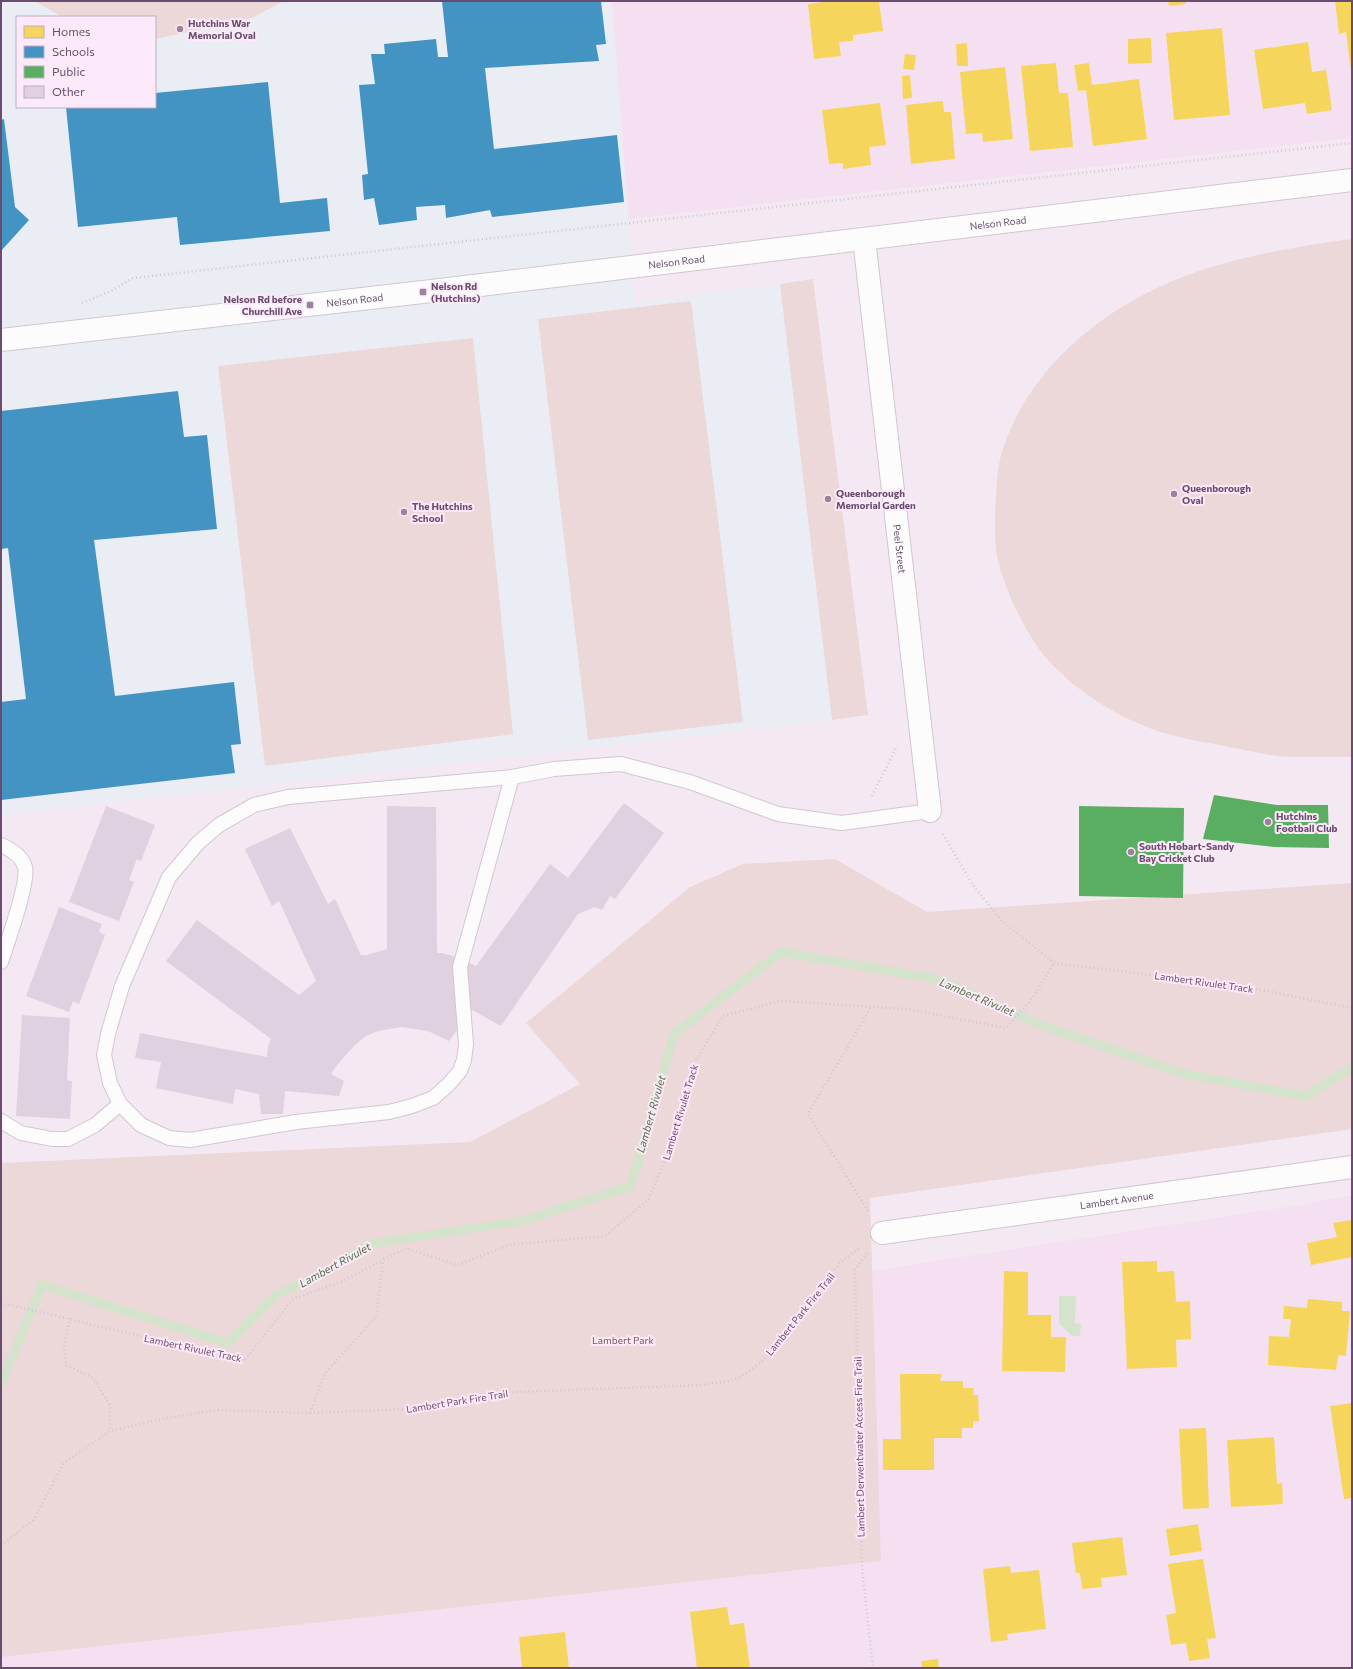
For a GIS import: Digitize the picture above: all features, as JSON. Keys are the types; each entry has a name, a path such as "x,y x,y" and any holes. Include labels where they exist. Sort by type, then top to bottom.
{"street":[{"name":"Nelson Road","path":"1,340 1352,180"},
{"name":"Peel Street","path":"864,239 930,811"},
{"name":"Lambert Avenue","path":"882,1234 1352,1167"}],"lane":[{"path":"512,777 460,967 466,1044 464,1060 460,1071 433,1098 412,1106 389,1112 296,1122 190,1140 168,1138 155,1133 141,1125 120,1104 110,1083 104,1055 108,1034 122,986 169,877 198,843 219,825 254,805 288,797 512,777 554,769 621,764 690,782 778,814 842,823 930,811"},
{"path":"1,845 18,855 25,867 23,888 1,962"},
{"path":"1,1121 21,1133 52,1139 68,1139 95,1125 120,1104"}],"path":[{"path":"78,305 133,278 1352,143"},
{"path":"930,811 973,885 1002,920 1054,963"},
{"name":"Lambert Rivulet Track","path":"1,1306 6,1304 70,1318 147,1339 244,1361 293,1299 343,1281 406,1248 456,1265 509,1246 605,1236 648,1200 672,1142 694,1063 723,1016 782,1001 906,1009 1006,1028 1032,999 1054,963 1241,986 1352,1008"},
{"path":"871,1007 808,1114 882,1234"},
{"name":"Lambert Park Fire Trail","path":"1,1545 33,1521 64,1464 110,1431 167,1418 216,1410 310,1414 412,1409 490,1393 702,1385 730,1381 758,1365 782,1339 845,1258 882,1234"},
{"name":"Lambert Derwentwater Access Fire Trail","path":"873,1668 862,1568 855,1270 882,1234"},
{"path":"310,1414 325,1373 376,1317 383,1260"},
{"path":"70,1318 64,1347 66,1365 93,1378 110,1405 110,1431"}],"shaded area":[{"name":"The Hutchins School","path":"1,1 612,1 635,303 780,284 832,720 1,815"},
{"path":"608,1 1352,1 1352,138 629,219"},
{"path":"1352,1195 1352,1668 1,1668 1,1657 880,1561 870,1271 1299,1205"},
{"path":"1059,1296 1076,1296 1075,1323 1081,1324 1080,1336 1072,1336 1059,1324"}],"green space":[{"name":"Hutchins War Memorial Oval","path":"35,1 284,1 252,18 156,39 156,16 60,16"},
{"name":"Queenborough Oval","path":"1352,239 1352,757 1287,757 1266,754 1182,738 1158,731 1129,719 1087,695 1052,665 1038,648 1023,624 1004,581 995,542 997,483 999,463 1013,425 1032,391 1056,360 1085,333 1129,302 1189,274 1221,264 1286,249"},
{"path":"813,279 868,715 832,720 780,284"},
{"path":"691,301 743,722 588,740 538,319"},
{"path":"473,338 513,734 265,766 218,366"},
{"name":"Lambert Park","path":"835,859 927,912 1352,883 1352,1129 870,1198 881,1561 1,1657 1,1163 470,1142 580,1084 526,1023 690,887 743,864"}],"building: Homes":[{"path":"832,1 879,1 883,31 853,35 853,41 839,42 841,56 814,59 808,4"},
{"path":"1168,1 1185,1 1186,4 1169,6"},
{"path":"1335,1 1352,1 1352,78 1346,32 1339,34"},
{"path":"1222,28 1230,115 1174,120 1166,33"},
{"path":"1151,38 1152,63 1128,64 1128,39"},
{"path":"1308,42 1312,72 1326,70 1332,110 1307,114 1305,103 1263,109 1254,50"},
{"path":"967,43 968,66 957,66 956,44"},
{"path":"905,54 916,55 914,70 903,69"},
{"path":"1056,63 1059,93 1068,93 1073,147 1030,151 1021,66"},
{"path":"1089,63 1092,85 1139,79 1147,139 1093,146 1086,90 1078,91 1074,65"},
{"path":"1005,67 1013,139 983,142 982,133 966,134 960,72"},
{"path":"910,75 912,98 903,99 902,76"},
{"path":"943,101 944,112 951,112 955,159 911,164 906,105"},
{"path":"880,103 886,145 869,147 871,165 843,169 843,163 829,164 822,110"},
{"path":"1352,1220 1352,1257 1311,1265 1307,1243 1337,1237 1333,1223"},
{"path":"1157,1261 1157,1272 1174,1271 1176,1302 1190,1301 1191,1339 1176,1340 1177,1367 1127,1369 1122,1262"},
{"path":"1004,1271 1028,1272 1028,1315 1051,1315 1051,1337 1066,1337 1065,1372 1002,1371"},
{"path":"1308,1299 1342,1302 1342,1311 1350,1311 1346,1356 1338,1355 1336,1370 1268,1365 1269,1336 1289,1337 1291,1319 1283,1319 1284,1306 1307,1308"},
{"path":"900,1374 942,1374 940,1381 963,1381 963,1388 974,1388 973,1395 978,1395 979,1421 973,1421 973,1428 962,1428 962,1438 934,1438 934,1470 883,1470 883,1439 901,1439"},
{"path":"1352,1403 1352,1498 1344,1499 1330,1406"},
{"path":"1206,1428 1209,1508 1183,1509 1179,1429"},
{"path":"1274,1437 1277,1484 1282,1483 1283,1504 1231,1507 1227,1440"},
{"path":"1198,1524 1202,1551 1170,1556 1166,1529"},
{"path":"1122,1537 1127,1575 1101,1578 1102,1587 1082,1589 1080,1573 1076,1573 1072,1543"},
{"path":"1203,1559 1216,1638 1207,1639 1210,1658 1189,1661 1186,1643 1171,1645 1166,1615 1176,1613 1168,1564"},
{"path":"1010,1566 1011,1573 1039,1570 1046,1629 1007,1634 1008,1640 991,1642 983,1569"},
{"path":"727,1607 730,1625 744,1623 750,1668 697,1668 690,1612"},
{"path":"565,1632 569,1668 522,1668 519,1637"},
{"path":"938,1659 939,1668 922,1668 921,1661"}],"building: Schools":[{"path":"442,1 601,1 606,44 596,45 599,61 485,68 494,149 617,135 624,202 492,217 490,210 446,218 445,205 416,207 417,220 379,225 374,198 364,200 362,175 368,174 359,85 375,84 371,54 385,54 384,44 436,39 438,57 448,57"},
{"path":"268,82 280,203 327,198 330,231 180,245 177,217 78,227 66,108 156,108 156,93"},
{"path":"4,119 15,207 29,220 1,251 1,120"},
{"path":"178,391 184,437 207,435 217,529 94,540 115,696 234,682 241,744 231,745 235,773 1,800 1,702 26,699 8,548 1,549 1,411"}],"building: Public":[{"name":"Hutchins Football Club","path":"1214,795 1277,805 1328,805 1329,848 1274,847 1203,839"},
{"name":"South Hobart-Sandy Bay Cricket Club","path":"1079,806 1184,808 1183,898 1079,896"}],"building: Other":[{"path":"624,803 664,833 615,899 610,896 602,910 595,907 578,914 501,1026 472,1010 449,1041 428,1031 401,1027 378,1031 366,1036 355,1045 331,1074 344,1081 339,1096 285,1091 283,1114 261,1114 259,1094 235,1089 233,1104 156,1088 161,1062 135,1058 140,1033 267,1057 268,1046 271,1039 166,961 197,920 299,995 316,981 279,901 272,906 245,849 290,828 328,904 335,899 361,955 367,955 387,949 387,806 436,807 437,953 457,957 476,966 550,864 568,878"},
{"path":"106,806 155,825 141,861 137,859 129,880 134,882 119,921 69,902"},
{"path":"59,907 102,924 99,932 105,935 79,1004 73,1001 69,1012 26,996"},
{"path":"22,1015 70,1018 67,1080 72,1081 70,1119 16,1116"}],"waterway":[{"name":"Lambert Rivulet","path":"1,1383 42,1285 228,1343 276,1295 324,1273 368,1244 522,1221 631,1186 674,1034 781,952 942,980 1041,1025 1184,1074 1306,1096 1352,1067"}],"place":[{"name":"Hutchins War Memorial Oval","path":"180,29"},
{"name":"Nelson Rd (Hutchins)","path":"423,292"},
{"name":"Nelson Rd before Churchill Ave","path":"310,305"},
{"name":"Queenborough Oval","path":"1174,494"},
{"name":"Queenborough Memorial Garden","path":"828,499"},
{"name":"The Hutchins School","path":"404,512"},
{"name":"Hutchins Football Club","path":"1268,822"},
{"name":"South Hobart-Sandy Bay Cricket Club","path":"1131,852"}]}
